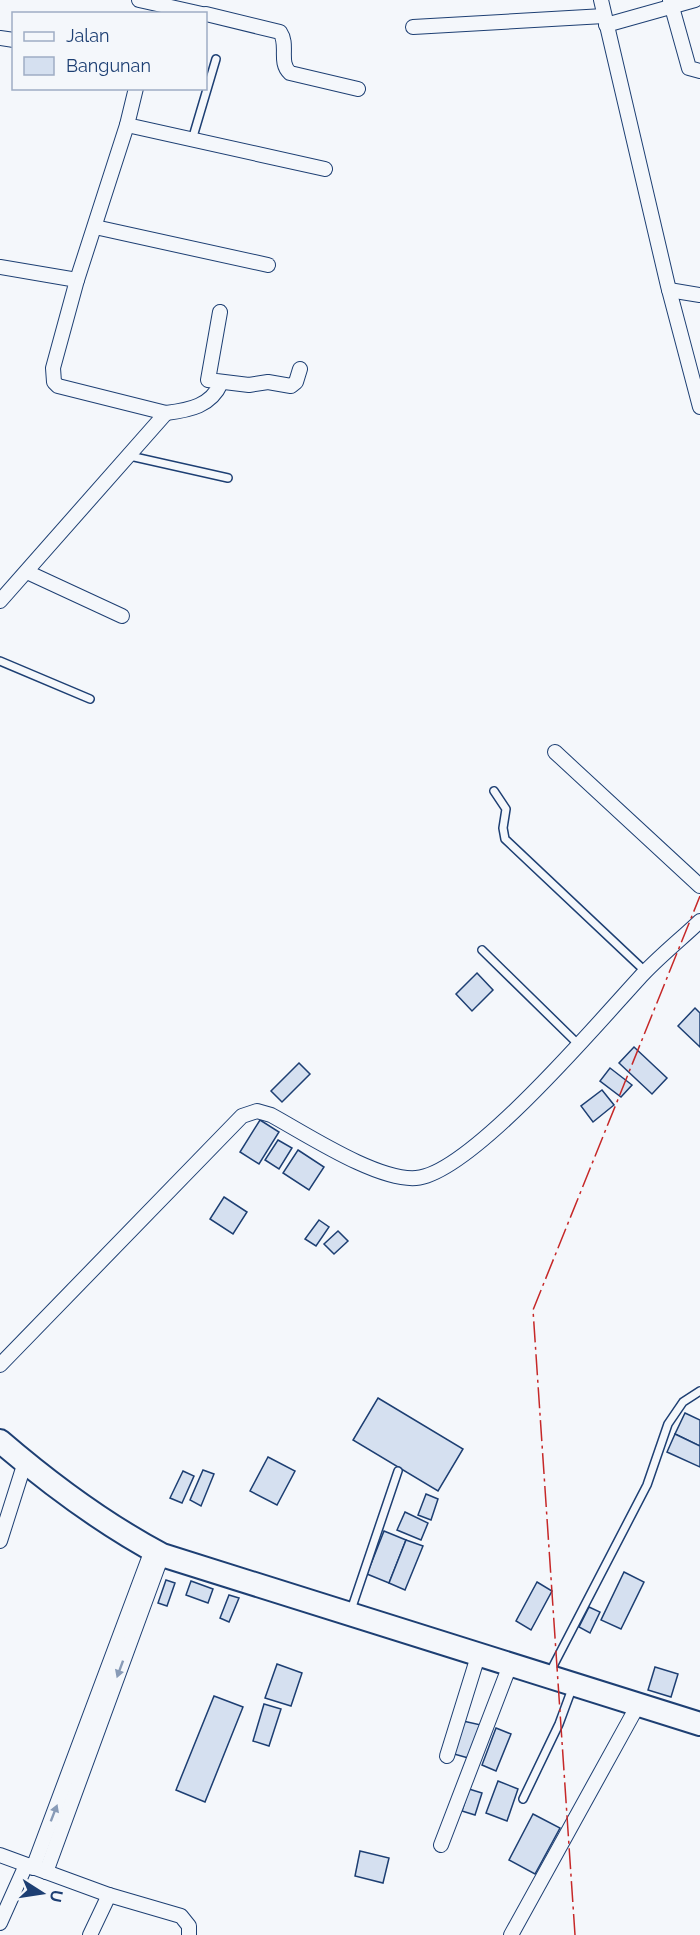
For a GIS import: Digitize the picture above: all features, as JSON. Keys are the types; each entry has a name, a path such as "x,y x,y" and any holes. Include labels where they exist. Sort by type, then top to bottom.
{"highway":[{"path":"0,1441 74,1499 157,1552 478,1656 700,1724"}],"street":[{"path":"139,0 154,8 187,12"},
{"path":"601,0 669,290 700,407"},
{"path":"413,27 605,21 671,3 695,0"},
{"path":"671,3 689,68 700,71"},
{"path":"207,15 280,32 284,38 284,63 290,73 358,90"},
{"path":"136,90 128,125 77,280 53,368 54,382 62,388 166,413 208,403 216,395 221,383"},
{"path":"128,125 325,169"},
{"path":"94,227 268,265"},
{"path":"0,267 77,280"},
{"path":"669,290 700,295"},
{"path":"220,312 207,378 210,381 249,385 268,382 291,387 296,382 300,369"},
{"path":"0,601 166,413"},
{"path":"27,572 122,616"},
{"path":"555,752 700,886"},
{"path":"0,1365 242,1116 257,1112 271,1115 365,1166 386,1173 416,1178 430,1175 454,1162 507,1119 646,972 700,921"},
{"path":"0,1541 25,1462"},
{"path":"0,1923 35,1868 88,1740 157,1552"},
{"path":"447,1756 478,1656"},
{"path":"441,1845 510,1665"},
{"path":"511,1935 638,1705"},
{"path":"0,1855 109,1895 181,1916 189,1926 189,1935"},
{"path":"90,1935 109,1895"}],"lane":[{"path":"207,89 216,59"},
{"path":"192,140 207,90"},
{"path":"130,456 228,478"},
{"path":"0,661 90,699"},
{"path":"494,791 506,809 503,828 505,839 646,972"},
{"path":"482,950 578,1044"},
{"path":"548,1677 647,1485 668,1424 683,1402 700,1391"},
{"path":"349,1615 398,1471"},
{"path":"523,1798 559,1724 573,1686"}],"building":[{"path":"477,973 493,990 472,1011 456,994"},
{"path":"695,1008 700,1013 700,1047 678,1026"},
{"path":"634,1047 667,1078 652,1094 619,1063"},
{"path":"299,1063 310,1074 282,1102 271,1091"},
{"path":"610,1068 632,1085 621,1097 600,1081"},
{"path":"602,1090 614,1105 593,1122 581,1106"},
{"path":"260,1120 279,1132 259,1164 240,1152"},
{"path":"278,1140 292,1148 279,1169 265,1160"},
{"path":"298,1150 324,1167 309,1190 283,1173"},
{"path":"224,1197 247,1212 233,1234 210,1219"},
{"path":"319,1220 329,1227 316,1246 305,1239"},
{"path":"338,1231 348,1241 334,1254 324,1244"},
{"path":"378,1398 463,1449 438,1491 353,1440"},
{"path":"685,1413 700,1420 700,1446 675,1434"},
{"path":"675,1434 700,1446 700,1467 667,1452"},
{"path":"268,1457 295,1471 277,1505 250,1491"},
{"path":"203,1470 214,1474 201,1506 190,1500"},
{"path":"183,1471 194,1476 182,1503 170,1498"},
{"path":"426,1494 438,1499 431,1520 418,1515"},
{"path":"405,1512 428,1523 421,1540 397,1530"},
{"path":"384,1531 406,1540 389,1583 367,1574"},
{"path":"406,1540 423,1546 405,1590 389,1583"},
{"path":"624,1572 644,1582 621,1629 601,1620"},
{"path":"166,1580 175,1583 167,1606 158,1603"},
{"path":"191,1581 213,1589 208,1603 186,1595"},
{"path":"537,1582 552,1591 531,1630 516,1621"},
{"path":"229,1595 239,1598 229,1622 220,1618"},
{"path":"589,1607 600,1612 590,1633 579,1627"},
{"path":"277,1664 302,1673 291,1706 265,1698"},
{"path":"655,1667 678,1674 671,1697 648,1690"},
{"path":"214,1696 243,1707 205,1802 176,1790"},
{"path":"264,1704 281,1709 269,1746 253,1741"},
{"path":"463,1721 481,1725 472,1759 454,1754"},
{"path":"496,1728 511,1734 496,1771 482,1765"},
{"path":"498,1781 518,1789 507,1821 486,1813"},
{"path":"469,1789 482,1793 475,1815 462,1811"},
{"path":"533,1814 560,1828 535,1874 509,1860"},
{"path":"360,1851 389,1858 383,1883 355,1876"}],"power":[{"path":"575,1935 533,1310 700,896"}]}
